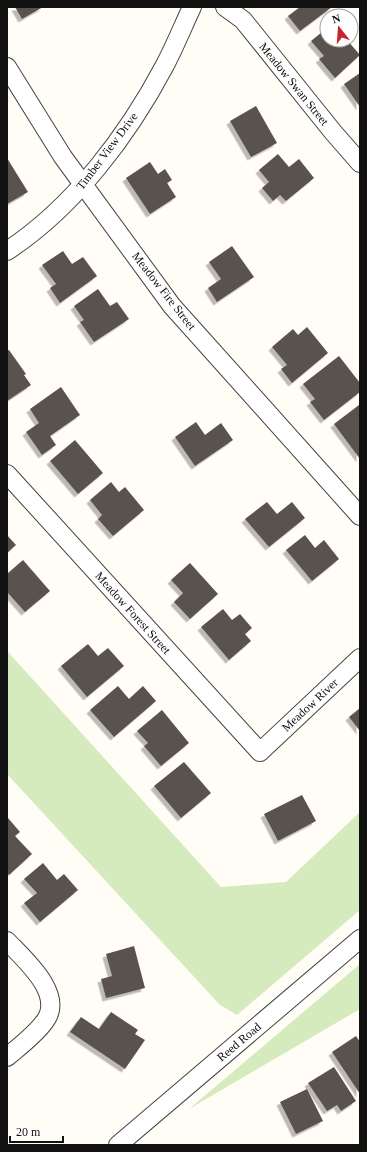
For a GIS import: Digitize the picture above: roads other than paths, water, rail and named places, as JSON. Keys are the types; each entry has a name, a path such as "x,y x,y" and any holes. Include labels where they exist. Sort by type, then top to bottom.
{"street":[{"name":"Timber View Drive","path":"7,251 48,220 84,184 130,124 165,65 192,7"},
{"name":"Meadow Swan Street","path":"225,7 243,20 332,132 360,163"},
{"name":"Meadow Fire Street","path":"7,67 63,157 172,306 360,516"},
{"name":"Meadow Forest Street","path":"7,474 260,752"},
{"name":"Meadow River","path":"260,752 360,658"},
{"name":"Reed Road","path":"118,1145 360,939"},
{"path":"7,941 42,979 50,1000 50,1009 46,1019 36,1032 7,1057"}]}
